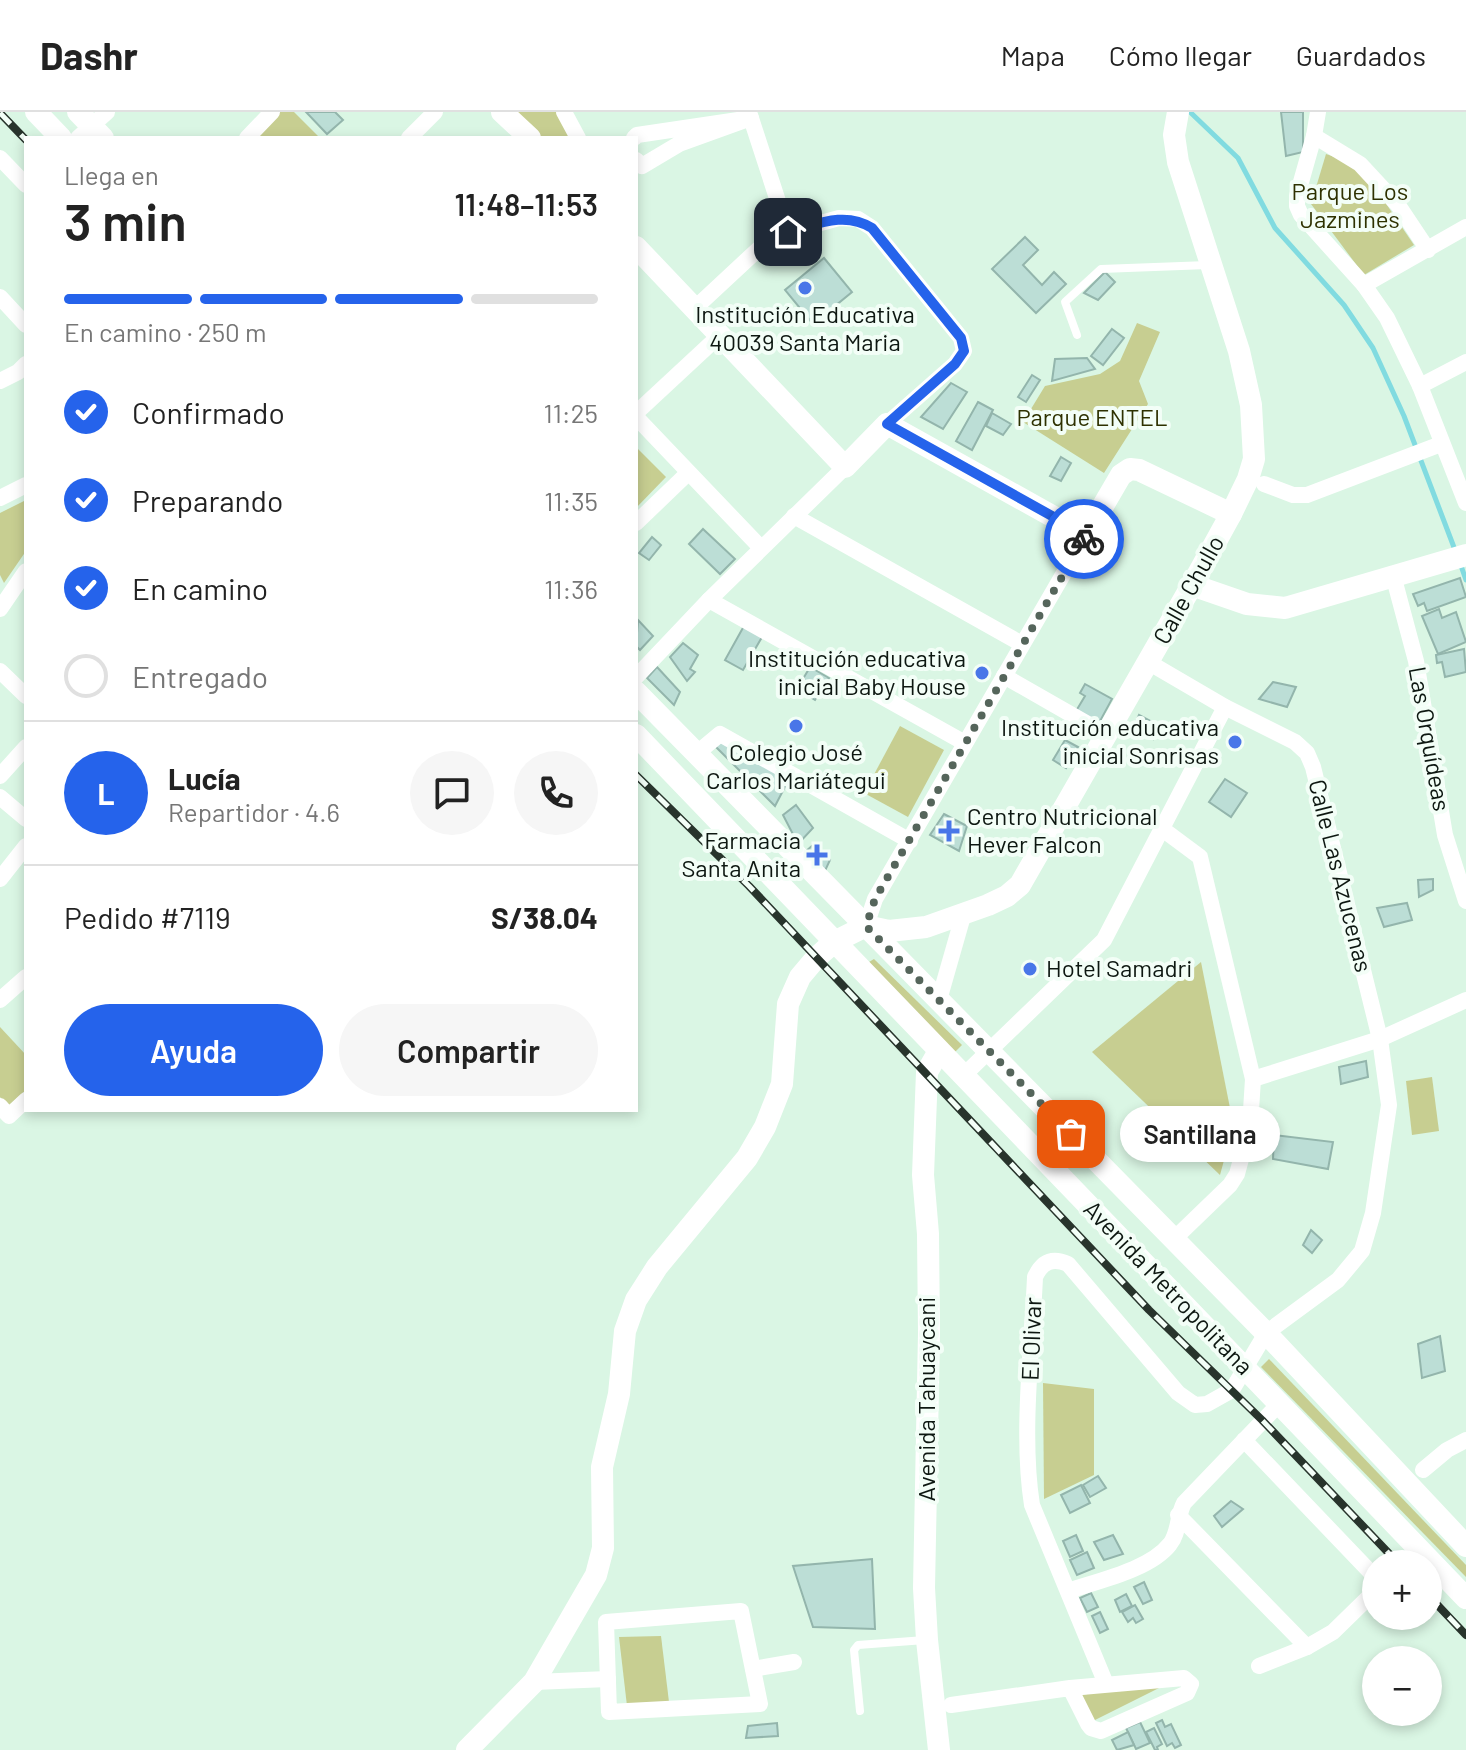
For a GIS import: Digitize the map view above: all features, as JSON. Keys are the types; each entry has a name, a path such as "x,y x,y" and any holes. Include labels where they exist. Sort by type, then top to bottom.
{"main road":[{"path":"36,112 59,136"},
{"path":"502,112 528,136"},
{"name":"Calle Chullo","path":"866,926 889,931 926,927 963,916 1007,896 1020,885 1192,585 1248,479 1254,459 1251,405 1239,351 1178,162 1174,135 1177,114"},
{"path":"638,251 845,467 887,424 1086,535 1121,475 1130,469 1139,470 1231,514"},
{"path":"1192,585 1247,604 1285,608 1465,555"},
{"name":"Avenida Metropolitana","path":"638,694 1266,1333 1415,1477 1466,1546"},
{"name":"Avenida Metropolitana","path":"638,737 1466,1598"},
{"path":"467,1750 534,1682 596,1575 603,1548 602,1467 619,1394 625,1331 636,1300 657,1267 747,1158 765,1127 782,1084 788,1004 800,977 834,942 866,926"},
{"name":"Avenida Tahuaycani","path":"939,1051 927,1072 923,1128 928,1234 928,1488 924,1588 939,1750"},
{"path":"1381,1510 1415,1477"}],"street":[{"path":"249,136 272,112"},
{"path":"411,136 435,112"},
{"path":"564,112 577,136"},
{"path":"1318,112 1297,206 1301,215 1364,285 1387,318 1420,386 1426,450 1466,503"},
{"path":"636,136 750,115"},
{"path":"638,162 642,166 679,144 750,115"},
{"path":"750,115 788,232"},
{"path":"1314,136 1360,164 1398,205 1428,250"},
{"path":"0,158 24,183"},
{"path":"694,309 765,243 788,232 839,218 858,219 872,228 961,338 964,351 955,364 887,424"},
{"path":"1364,285 1466,227"},
{"path":"0,297 24,323"},
{"path":"638,413 720,335"},
{"path":"1420,386 1466,362"},
{"path":"0,381 24,366"},
{"path":"638,417 761,548"},
{"path":"1264,484 1293,495 1307,495 1426,450"},
{"path":"638,675 709,600 845,467"},
{"path":"638,521 688,473"},
{"path":"0,498 24,486"},
{"path":"794,516 1022,644"},
{"path":"866,926 875,899 1086,535"},
{"path":"0,609 24,574"},
{"name":"Las Orquídeas","path":"1397,574 1416,661 1445,835 1466,901"},
{"path":"709,600 965,743"},
{"name":"Calle Las Azucenas","path":"1148,662 1225,707 1295,742 1307,753 1380,1039 1389,1105 1373,1213 1362,1251 1338,1280 1266,1333"},
{"path":"0,671 24,694"},
{"path":"1004,676 1107,735"},
{"path":"963,1076 1104,940 1225,707"},
{"path":"696,754 720,734 910,841"},
{"path":"0,776 24,749"},
{"path":"0,797 24,817"},
{"path":"1161,828 1200,857 1253,1079 1250,1126 1237,1174 1230,1185 1174,1239"},
{"path":"0,879 24,849"},
{"path":"939,1000 963,916"},
{"path":"0,1000 24,979"},
{"path":"1253,1079 1380,1039 1466,1000"},
{"path":"4,1111 24,1101"},
{"name":"El Olivar","path":"1106,1684 1032,1505 1029,1481 1035,1277 1040,1267 1048,1261 1058,1260 1068,1264 1178,1393 1195,1405 1207,1404 1232,1390 1244,1368"},
{"path":"1244,1368 1266,1333"},
{"path":"1068,1591 1143,1565 1158,1555 1170,1544 1176,1532 1178,1515 1184,1503 1279,1404"},
{"path":"1244,1440 1362,1563"},
{"path":"1415,1477 1447,1450 1466,1440"},
{"path":"1178,1515 1307,1647"},
{"path":"1259,1666 1307,1647 1333,1632 1362,1604"},
{"path":"741,1611 760,1704 609,1712 608,1679 606,1622 741,1611"},
{"path":"753,1669 794,1662"},
{"path":"951,1705 1070,1688 1106,1684 1184,1678 1191,1684 1187,1693 1101,1731 1088,1724 1070,1688"},
{"path":"534,1682 608,1679"}],"lane":[{"path":"1077,335 1065,302 1101,269 1212,265"},
{"path":"860,1711 854,1650 858,1645 927,1640"}],"green space":[{"path":"280,112 294,112 318,136 256,136"},
{"path":"511,112 559,112 574,136 535,136"},
{"name":"Parque Los Jazmines","path":"1326,154 1346,161 1368,177 1414,245 1364,275 1311,204"},
{"name":"Parque ENTEL","path":"1137,323 1160,332 1139,381 1148,404 1104,473 1023,422 1045,386 1100,374 1120,361"},
{"path":"638,449 666,477 638,506"},
{"path":"24,501 24,554 4,583 0,575 0,513"},
{"path":"900,726 944,750 908,817 864,793"},
{"path":"874,959 962,1045 955,1052 864,965"},
{"path":"1201,962 1231,1113 1229,1142 1220,1175 1092,1052"},
{"path":"0,1027 24,1053 24,1092 8,1106 0,1097"},
{"path":"1432,1077 1439,1131 1412,1135 1406,1081"},
{"path":"1269,1359 1466,1565 1466,1577 1442,1550 1261,1367"},
{"path":"1043,1383 1094,1389 1094,1475 1044,1499"},
{"path":"661,1636 669,1702 627,1706 619,1637"},
{"path":"1173,1681 1093,1721 1081,1695"}],"building":[{"path":"306,112 335,112 343,120 327,134"},
{"path":"1281,112 1303,112 1303,152 1286,156"},
{"path":"1025,237 1038,250 1023,265 1042,285 1054,272 1066,284 1036,313 992,269"},
{"path":"824,258 852,292 813,324 785,290"},
{"path":"1105,272 1115,282 1098,300 1084,293"},
{"path":"1112,329 1124,338 1103,365 1091,356"},
{"path":"1087,358 1095,369 1052,381 1055,359"},
{"path":"1032,375 1040,380 1026,402 1018,397"},
{"path":"951,383 967,392 943,429 921,417"},
{"path":"978,402 993,410 972,450 956,441"},
{"path":"992,413 1011,424 1003,435 986,426"},
{"path":"1061,457 1071,463 1061,481 1050,476"},
{"path":"703,529 735,559 720,574 689,544"},
{"path":"652,537 661,545 649,560 639,553"},
{"path":"1460,578 1466,597 1427,611 1424,603 1418,606 1413,594"},
{"path":"1439,609 1442,618 1456,612 1466,642 1438,654 1422,616"},
{"path":"638,620 653,636 640,650 638,648"},
{"path":"744,626 762,637 743,670 725,660"},
{"path":"683,643 698,655 690,669 695,672 687,681 670,657"},
{"path":"1464,649 1466,672 1445,677 1442,662 1437,663 1436,655"},
{"path":"657,667 680,692 674,705 647,678"},
{"path":"810,667 829,678 815,700 797,689"},
{"path":"1273,682 1296,687 1287,707 1259,699"},
{"path":"1085,684 1112,699 1099,723 1076,711 1085,696 1080,693"},
{"path":"1139,715 1156,724 1153,739 1133,728"},
{"path":"721,737 788,781 775,806 715,746"},
{"path":"1065,740 1078,747 1066,768 1053,760"},
{"path":"1225,779 1247,793 1231,817 1209,802"},
{"path":"796,805 813,828 798,844 783,815"},
{"name":"Centro Nutricional Hever Falcon","path":"944,814 967,826 959,851 930,835"},
{"name":"Farmacia Santa Anita","path":"814,844 830,860 824,873 806,851"},
{"path":"1433,879 1433,890 1419,897 1418,880"},
{"path":"1407,903 1412,920 1384,927 1377,908"},
{"path":"1366,1061 1368,1077 1341,1084 1339,1067"},
{"path":"1274,1135 1333,1142 1328,1169 1273,1159"},
{"path":"1311,1230 1322,1240 1312,1253 1303,1245"},
{"path":"1440,1336 1445,1371 1422,1378 1418,1344"},
{"path":"1098,1476 1106,1488 1090,1497 1083,1485"},
{"path":"1081,1485 1090,1503 1070,1513 1061,1495"},
{"path":"1231,1501 1243,1509 1222,1527 1214,1516"},
{"path":"1076,1535 1083,1551 1070,1557 1063,1541"},
{"path":"1113,1535 1123,1554 1104,1560 1094,1542"},
{"path":"1087,1552 1094,1568 1077,1575 1070,1560"},
{"path":"872,1559 875,1629 813,1627 793,1566"},
{"path":"1144,1582 1152,1600 1143,1604 1134,1587"},
{"path":"1091,1593 1098,1607 1087,1612 1080,1598"},
{"path":"1126,1594 1132,1606 1120,1612 1115,1600"},
{"path":"1135,1605 1143,1619 1136,1623 1133,1618 1128,1622 1122,1612"},
{"path":"1100,1612 1108,1629 1100,1633 1092,1616"},
{"path":"1162,1720 1165,1727 1171,1724 1181,1745 1175,1748 1172,1743 1167,1746 1156,1723"},
{"path":"1140,1722 1150,1743 1136,1749 1126,1728"},
{"path":"777,1723 778,1736 746,1738 748,1726"},
{"path":"1154,1728 1162,1744 1157,1747 1158,1750 1155,1750 1146,1732"},
{"path":"1128,1732 1134,1745 1117,1750 1112,1740"}],"waterway":[{"path":"1190,112 1238,158 1275,228 1344,305 1373,348 1404,416 1455,550"},
{"path":"1460,563 1466,580"}],"railway":[{"path":"0,113 24,138"},
{"path":"638,777 749,886 1149,1310 1262,1420 1386,1550"},
{"path":"1442,1610 1466,1635"}],"way so far":[{"path":"1071,1134 866,926 875,899 1084,539"}],"place":[{"name":"Institución Educativa 40039 Santa Maria","path":"805,288"},
{"name":"Institución educativa inicial Baby House","path":"982,673"},
{"name":"Colegio José Carlos Mariátegui","path":"796,726"},
{"name":"Institución educativa inicial Sonrisas","path":"1235,742"},
{"name":"Centro Nutricional Hever Falcon","path":"949,831"},
{"name":"Farmacia Santa Anita","path":"817,855"},
{"name":"Hotel Samadri","path":"1030,969"},
{"name":"Santillana","path":"1071,1134"}],"route":[{"path":"788,232 839,218 858,219 872,228 961,338 964,351 955,364 887,424 1086,535 1084,539"}]}
